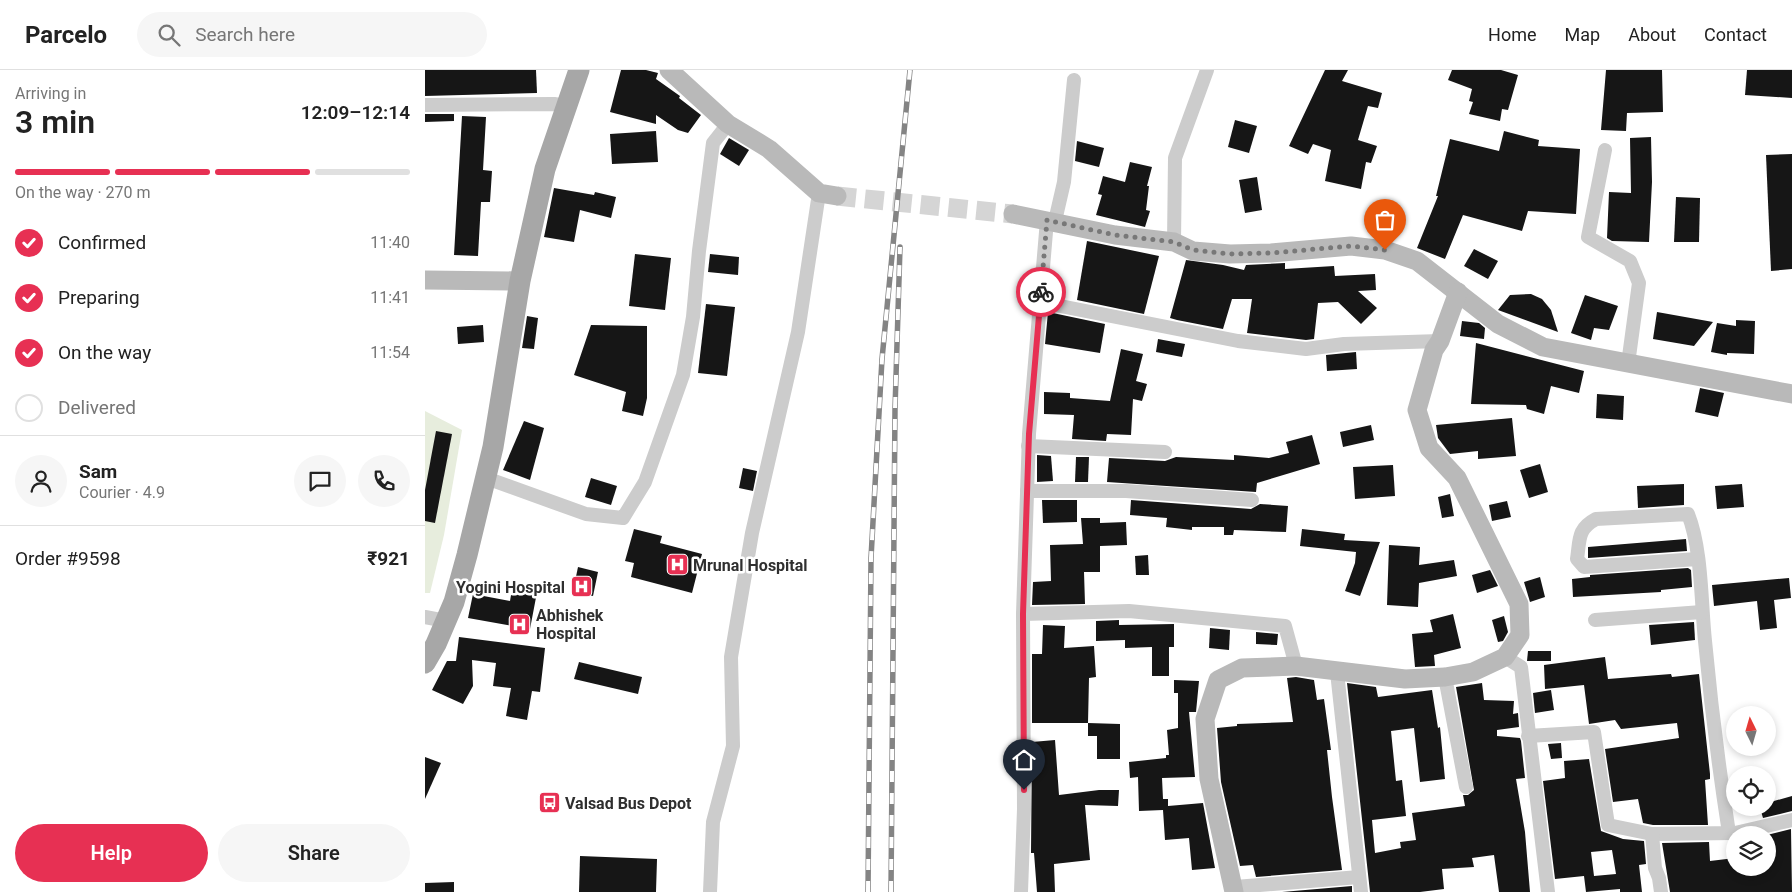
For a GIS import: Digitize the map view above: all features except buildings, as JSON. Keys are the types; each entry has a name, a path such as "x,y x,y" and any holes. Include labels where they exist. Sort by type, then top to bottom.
{"main road":[{"path":"560,105 565,70"},
{"path":"425,663 432,623 441,601 458,544 473,477 515,281 535,167 560,105 579,70"},
{"path":"432,623 460,583 486,478 493,446 515,281"}],"street":[{"path":"669,70 728,124 769,149 828,195 752,533 731,657 733,746 713,822 710,892"},
{"path":"1174,242 1175,158 1207,70"},
{"path":"1021,892 1024,809 1023,614 1028,446 1040,302 1051,221 1063,182 1074,80"},
{"path":"425,105 560,105"},
{"path":"486,478 586,514 623,518 645,482 683,375 693,317 699,251 713,143 728,124"},
{"path":"1605,150 1588,237 1630,261 1639,283 1628,364"},
{"path":"1013,214 1115,235 1174,242 1193,250 1230,254 1271,253 1351,246 1385,250 1417,261 1498,324 1543,346 1628,364 1792,394"},
{"path":"425,280 515,281"},
{"path":"1359,877 1235,889 1209,779 1205,719 1218,680 1242,668 1296,666 1405,679 1445,677 1473,672 1505,657 1520,636 1519,604 1457,478 1429,448 1417,410 1434,350 1440,341 1458,292"},
{"path":"1040,302 1238,341 1306,349 1344,344 1440,341"},
{"path":"1028,446 1165,452"},
{"path":"1027,491 1126,492 1252,500"},
{"path":"1697,559 1584,567 1577,559 1581,530 1586,524 1595,519 1688,514 1694,530 1697,559 1713,729 1728,826"},
{"path":"1023,614 1129,610 1285,626 1296,666"},
{"path":"1595,620 1702,612"},
{"path":"1505,657 1521,668 1549,892"},
{"path":"1337,672 1361,892"},
{"path":"1445,677 1466,787"},
{"path":"1529,736 1594,732 1608,825 1652,834 1726,833"},
{"path":"1763,826 1792,820"},
{"path":"1652,834 1655,868 1661,892"}],"green space":[{"path":"425,411 462,430 444,535 430,593 425,593"}],"tunnel":[{"path":"837,196 1013,214"}],"railway":[{"path":"868,892 871,558 882,359 910,70"},
{"path":"891,892 895,409 900,247"}],"way so far":[{"path":"1041,292 1047,220 1115,235 1174,242 1193,250 1230,254 1271,253 1351,246 1385,250"}],"place":[{"name":"Mrunal Hospital","path":"677,565"},
{"name":"Yogini Hospital","path":"581,587"},
{"name":"Abhishek Hospital","path":"520,624"},
{"name":"Valsad Bus Depot","path":"549,803"}],"route":[{"path":"1024,790 1023,614 1027,491 1029,434 1041,292"}]}
